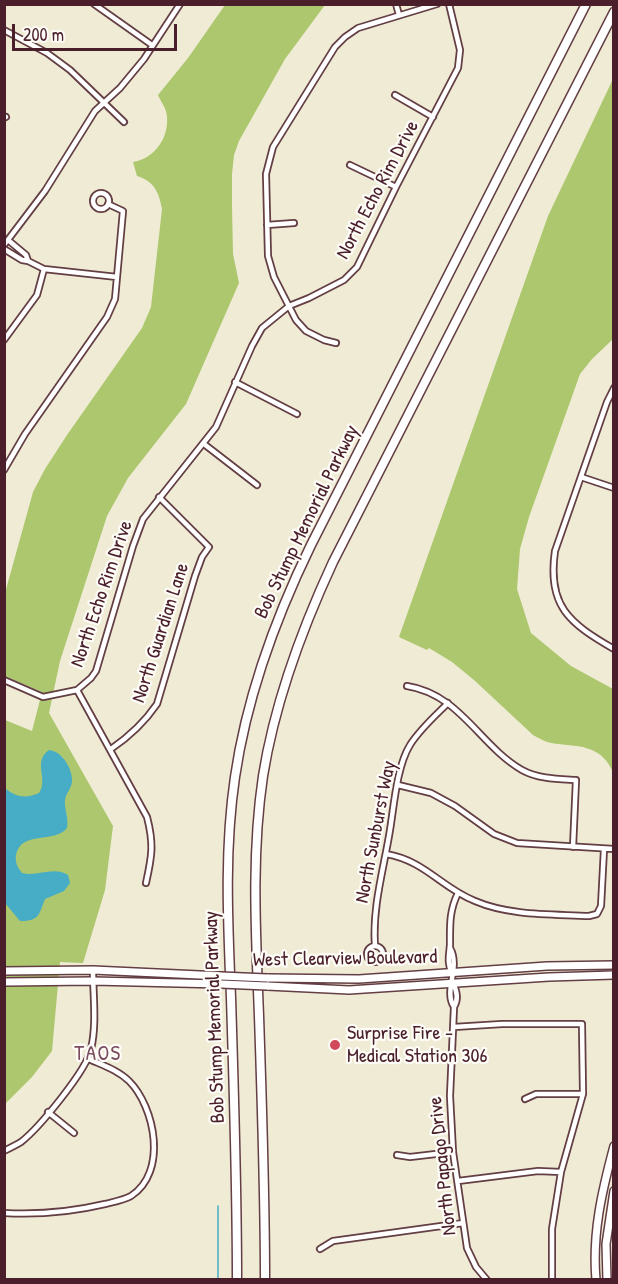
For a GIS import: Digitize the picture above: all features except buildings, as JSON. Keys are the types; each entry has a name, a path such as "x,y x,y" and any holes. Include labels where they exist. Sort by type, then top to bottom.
{"highway":[{"name":"Bob Stump Memorial Parkway","path":"237,1280 237,1198 227,867 235,774 254,688 280,612 311,545 586,4"},
{"name":"Bob Stump Memorial Parkway","path":"265,1280 265,1178 254,875 260,798 276,712 298,642 329,570 614,12"}],"street":[{"path":"94,4 152,45"},
{"path":"5,244 45,191 95,111 144,59 180,4"},
{"path":"396,4 399,15"},
{"path":"336,342 324,340 306,331 296,320 274,277 268,256 266,174 273,147 334,47 358,28 437,4"},
{"name":"North Echo Rim Drive","path":"77,690 96,671 143,519 216,427 262,328 289,306 344,280 357,267 458,68 460,50 449,4"},
{"path":"4,30 47,52 70,70 124,122"},
{"path":"394,95 434,117"},
{"path":"350,165 396,187"},
{"path":"4,470 25,434 107,317 115,299 123,211 108,204"},
{"path":"267,225 294,223"},
{"path":"5,244 26,255 28,261"},
{"path":"5,244 22,260 44,269 117,277"},
{"path":"4,340 38,295 44,269"},
{"path":"235,382 297,414"},
{"path":"614,388 555,551 553,566 558,599 569,618 584,632 614,649"},
{"path":"204,444 257,486"},
{"path":"581,477 614,488"},
{"name":"North Guardian Lane","path":"111,749 145,722 157,704 195,576 209,546 159,497"},
{"path":"4,680 43,697 77,690 147,817 153,855 146,883"},
{"path":"407,686 432,694 448,703 521,770 552,779 576,780 573,847"},
{"name":"North Sunburst Way","path":"375,946 375,916 398,785 410,745 448,703"},
{"path":"398,785 418,789 443,799 504,839 532,845 614,849"},
{"path":"386,854 412,861 458,893 487,906 502,910 589,916 597,914 601,906 604,849"},
{"name":"North Papago Drive","path":"458,893 450,914 449,967 457,1002 454,1007 450,1096 453,1152 467,1248 476,1267 487,1280"},
{"name":"West Clearview Boulevard","path":"267,982 359,979 547,966 614,965"},
{"path":"4,1151 21,1141 48,1112 88,1059 93,1041 93,970"},
{"name":"West Clearview Boulevard","path":"4,971 93,970 349,990 614,975"},
{"name":"West Clearview Boulevard","path":"4,982 221,980"},
{"path":"454,1027 502,1024 582,1024 583,1094 561,1172 552,1228 552,1280"},
{"path":"4,1213 56,1213 112,1202 131,1196 148,1176 154,1160 150,1115 141,1095 127,1079 108,1066 88,1059"},
{"path":"525,1099 536,1094 583,1094"},
{"path":"48,1112 74,1133"},
{"path":"596,1280 597,1218 614,1146"},
{"path":"397,1155 410,1157 453,1152"},
{"path":"458,1181 538,1171 561,1172"},
{"path":"608,1280 606,1244 614,1191"},
{"path":"320,1249 333,1241 463,1223"}],"green space":[{"path":"225,5 325,5 285,59 239,141 234,155 232,206 233,254 239,283 186,404 128,478 107,516 60,661 49,713 113,826 105,890 83,963 60,962 52,1051 32,1077 5,1104 5,720 32,731 42,692 5,676 5,593 33,492 67,435 142,328 151,307 162,209 155,188 148,181 137,176 133,162 154,152 163,140 167,114 158,95 188,58"},
{"path":"613,79 612,340 580,374 529,517 520,549 517,589 531,633 571,666 613,689 613,772 608,763 595,751 579,746 549,742 533,735 452,662 429,648 427,650 399,637 548,216"}],"water":[{"path":"49,750 62,757 71,772 71,787 65,800 67,828 61,833 24,842 19,847 16,862 22,873 62,872 68,875 70,883 64,891 45,899 38,916 32,920 20,921 5,903 5,788 21,796 39,793 42,788 42,760"}],"waterway":[{"path":"218,1206 218,1280"}],"place":[{"name":"Surprise Fire - Medical Station 306","path":"335,1045"}],"district":[{"name":"TAOS","path":"98,1054"}]}
